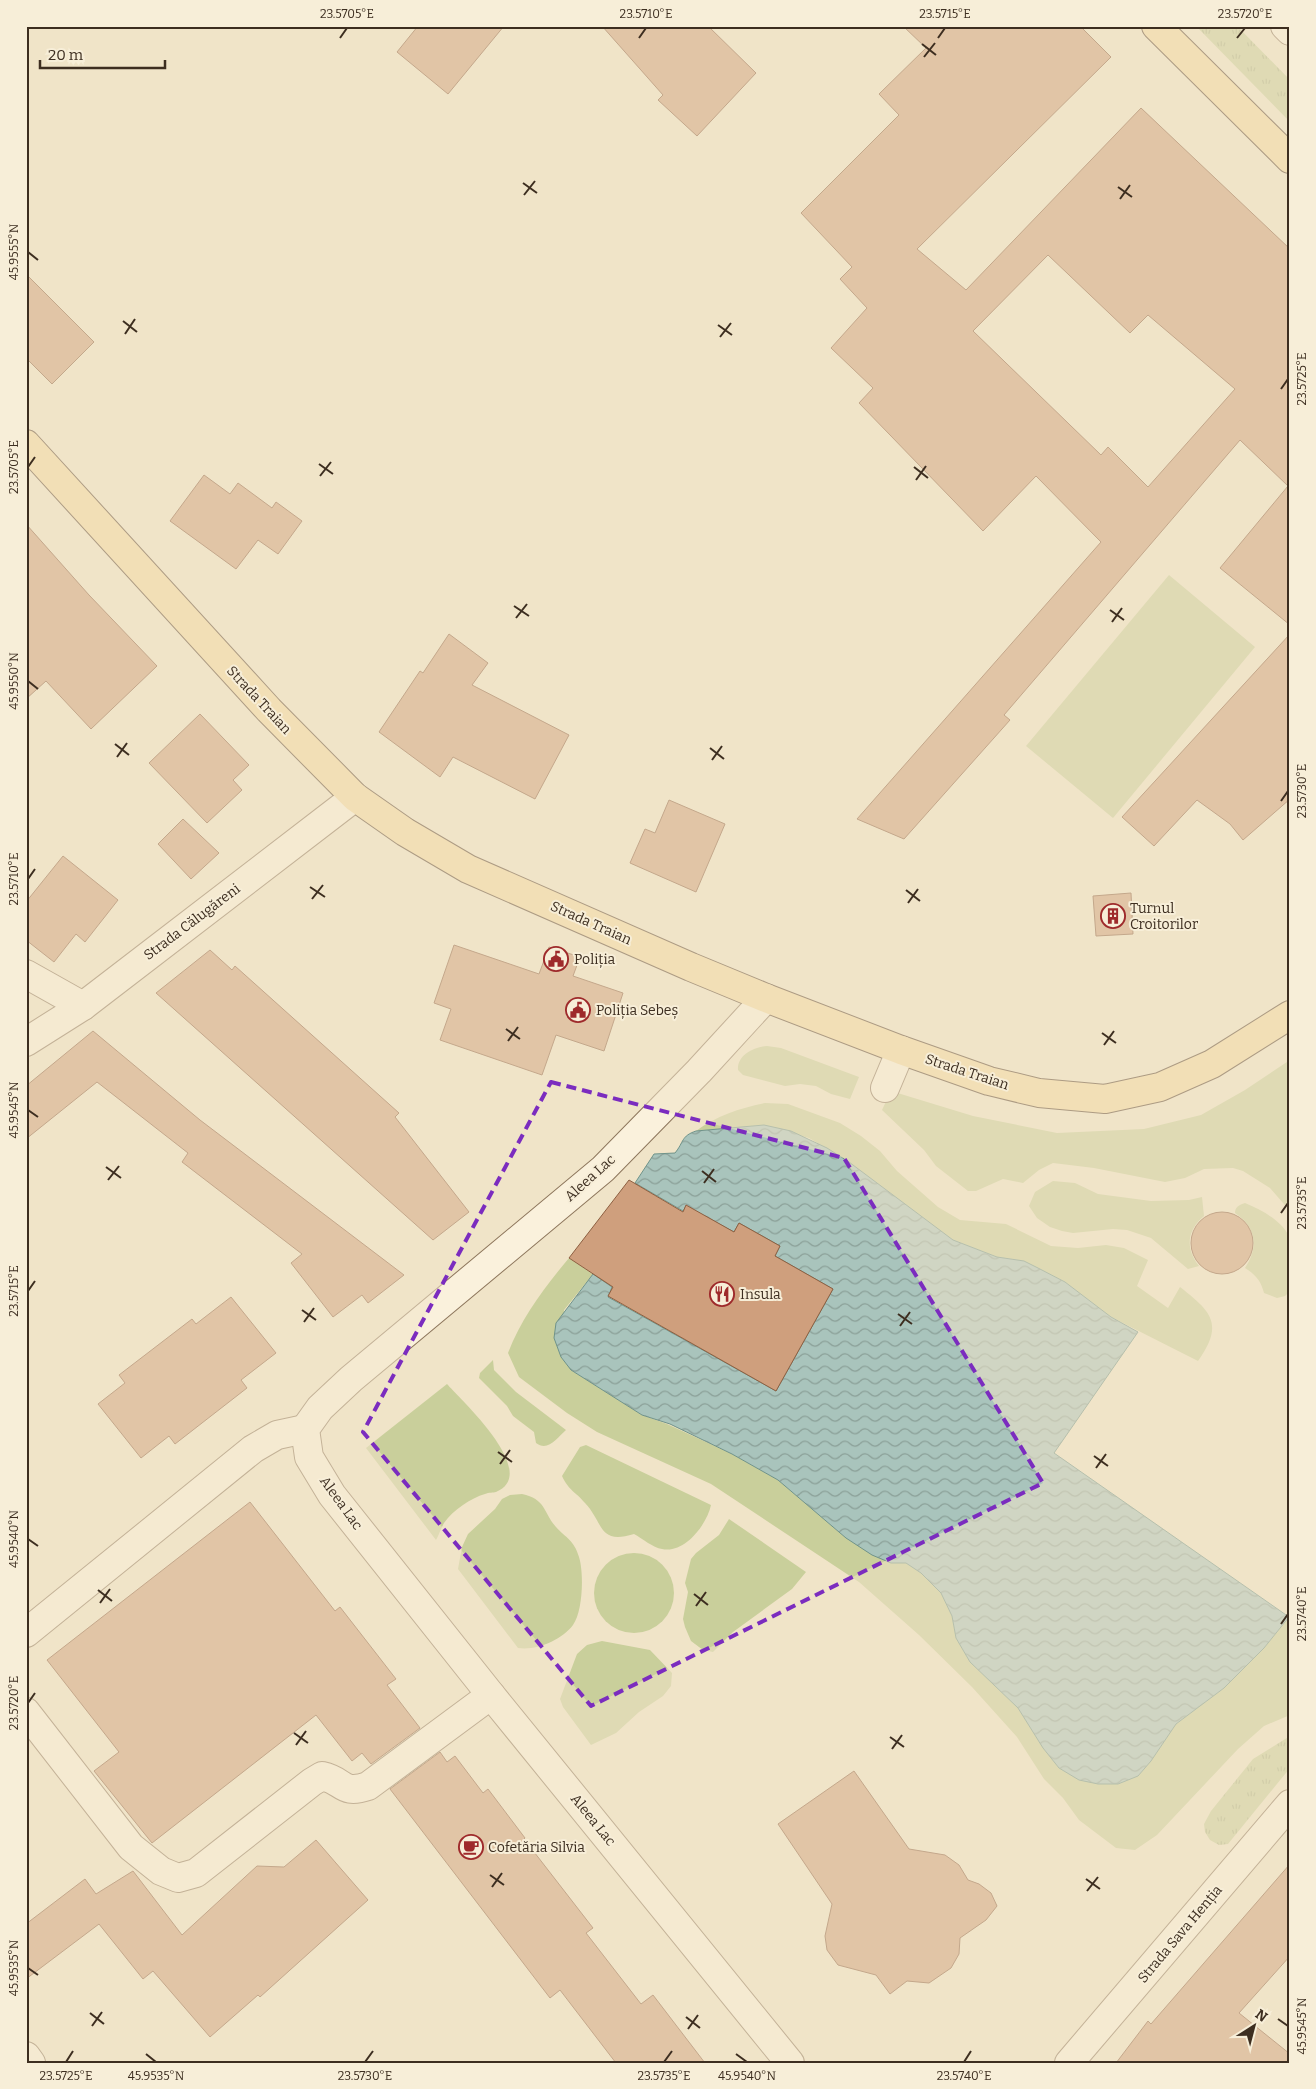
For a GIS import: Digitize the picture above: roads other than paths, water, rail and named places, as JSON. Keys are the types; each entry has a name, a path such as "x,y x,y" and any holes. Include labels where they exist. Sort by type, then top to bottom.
{"main road":[{"path":"1156,26 1290,159"},
{"name":"Strada Traian","path":"26,444 268,710 355,797 405,832 468,869 690,967 766,998 901,1050 989,1081 1039,1093 1104,1099 1160,1087 1212,1064 1290,1015"}],"street":[{"path":"1285,26 1290,31"},
{"name":"Strada Călugăreni","path":"26,1042 82,1006 355,797"},
{"path":"26,974 82,1006"},
{"name":"Aleea Lac","path":"766,998 603,1169 351,1379 320,1408 305,1428 309,1457 332,1495 790,2063"},
{"path":"885,1088 901,1050"},
{"path":"26,1633 253,1449 277,1435 305,1428"},
{"path":"26,1712 131,1846 161,1871 178,1878 196,1873 322,1776 332,1778 347,1789 358,1789 368,1786 491,1694"},
{"name":"Strada Sava Henția","path":"1069,2063 1290,1804"},
{"path":"26,2056 31,2063"}],"water":[{"path":"764,1125 791,1131 827,1148 849,1162 953,1240 997,1257 1024,1261 1065,1282 1111,1317 1138,1332 1054,1453 1289,1617 1264,1648 1224,1688 1176,1724 1151,1761 1138,1776 1118,1784 1098,1784 1079,1780 1059,1768 1043,1748 1018,1708 970,1662 956,1638 952,1616 941,1593 921,1573 906,1563 891,1563 872,1555 846,1538 778,1480 732,1454 670,1424 642,1415 571,1370 561,1357 554,1338 556,1323 593,1274 612,1287 608,1297 776,1391 833,1289 775,1256 780,1246 739,1223 734,1232 686,1206 683,1211 635,1183 654,1154 675,1153 685,1137 691,1133"}],"place":[{"name":"Turnul Croitorilor","path":"1113,916"},
{"name":"Poliția","path":"556,959"},
{"name":"Poliția Sebeș","path":"578,1010"},
{"name":"Insula","path":"722,1294"},
{"name":"Cofetăria Silvia","path":"471,1847"}]}
